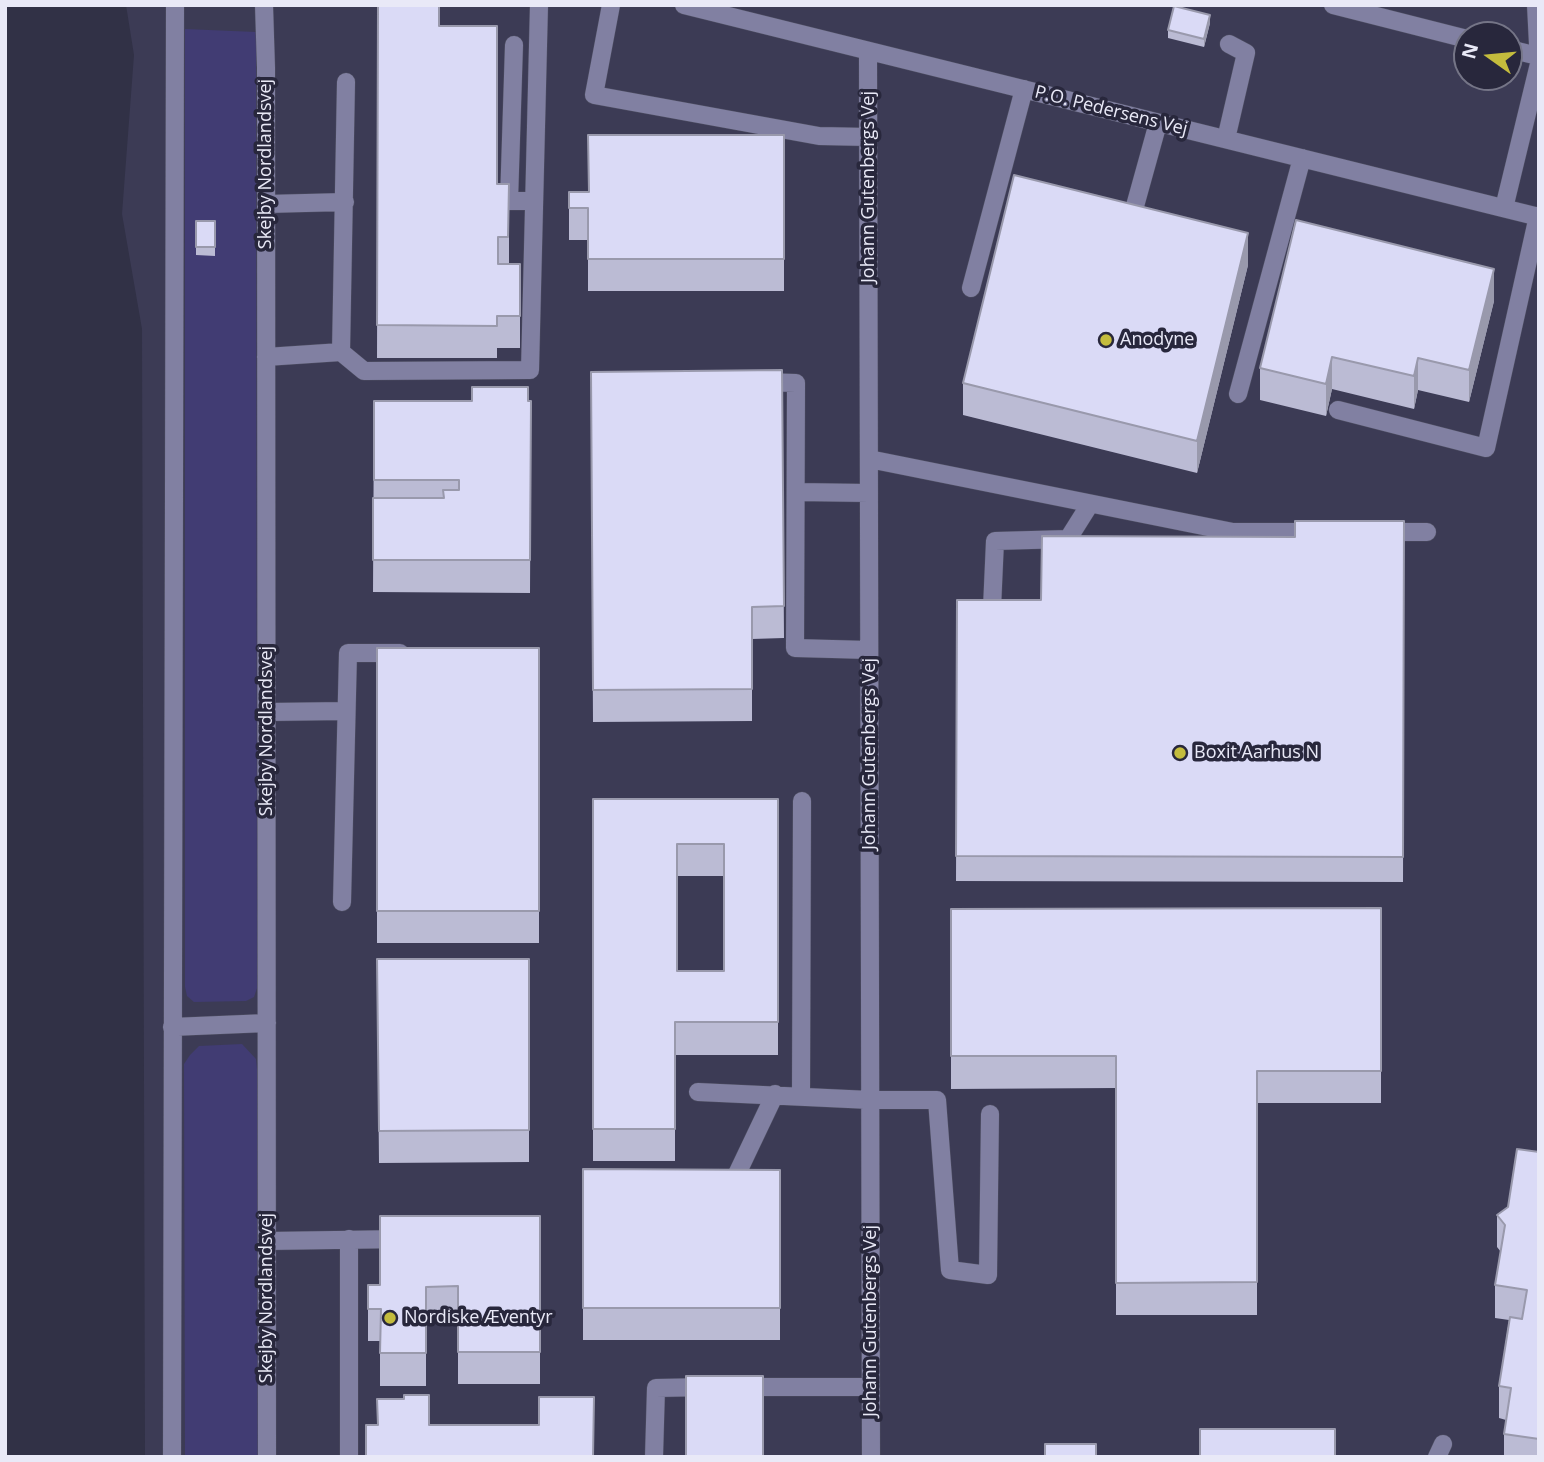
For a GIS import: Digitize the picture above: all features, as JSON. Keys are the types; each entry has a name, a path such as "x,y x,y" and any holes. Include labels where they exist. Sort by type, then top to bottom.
{"street":[{"path":"172,1457 175,5"},
{"name":"Skejby Nordlandsvej","path":"264,5 267,1457"},
{"path":"266,357 341,352 364,372 530,370 539,5"},
{"path":"611,5 594,95 819,136 869,137"},
{"path":"1333,5 1453,35"},
{"name":"P.O. Pedersens Vej","path":"696,7 1539,216"},
{"path":"1504,208 1539,64 1537,11"},
{"path":"1226,139 1246,53 1229,44"},
{"path":"534,201 509,201 507,45 538,46"},
{"name":"Johann Gutenbergs Vej","path":"868,51 871,1457"},
{"path":"341,352 346,82"},
{"path":"971,288 1024,89"},
{"path":"1135,206 1158,122"},
{"path":"1238,394 1302,158"},
{"path":"266,204 345,202"},
{"path":"1338,410 1486,448 1539,216"},
{"path":"740,382 796,383 796,648 869,650"},
{"path":"869,459 1233,532 1330,532"},
{"path":"796,492 869,493"},
{"path":"992,608 995,541 1068,540 1090,504"},
{"path":"1358,532 1427,532"},
{"path":"342,902 348,653 412,653"},
{"path":"267,712 346,712"},
{"path":"801,1095 802,801"},
{"path":"172,1027 267,1023"},
{"path":"698,1092 870,1100 937,1100 950,1270 988,1275 990,1114"},
{"path":"736,1176 775,1094"},
{"path":"267,1241 416,1238"},
{"path":"349,1239 349,1457"},
{"path":"654,1457 656,1388 871,1387"}],"shaded area":[{"path":"126,5 1539,5 1539,1457 145,1457 142,329 122,214 134,55"},
{"path":"185,29 256,32 257,988 254,997 246,1001 194,1002 187,996 185,987"},
{"path":"242,1044 256,1059 257,1069 258,1457 185,1457 184,1064 199,1046"}],"building":[{"path":"378,5 439,5 439,26 497,26 497,184 509,184 508,237 498,237 498,264 520,264 520,316 497,316 497,326 377,325"},
{"path":"1174,6 1210,15 1204,39 1168,30"},
{"path":"588,135 784,135 784,259 588,259 588,208 569,208 569,192 589,192"},
{"name":"Anodyne","path":"1014,175 1248,233 1197,441 963,383"},
{"path":"1296,220 1494,269 1469,370 1418,358 1414,376 1332,357 1326,384 1260,368"},
{"path":"196,221 215,221 215,247 196,247"},
{"path":"782,370 784,606 752,607 752,689 593,690 591,372"},
{"path":"472,387 528,387 528,401 531,401 530,560 373,560 373,498 444,498 443,490 459,490 459,480 374,480 374,401 472,401"},
{"name":"Boxit Aarhus N","path":"1295,521 1404,521 1403,857 956,856 957,600 1041,600 1042,536 1295,537"},
{"path":"377,648 539,648 539,911 377,911"},
{"path":"593,799 778,799 778,1022 675,1022 675,1129 593,1129","holes":["677,844 724,844 724,971 677,971"]},
{"path":"1381,908 1381,1071 1257,1071 1257,1282 1116,1283 1116,1056 951,1056 951,909"},
{"path":"377,959 529,959 529,1130 379,1131"},
{"path":"1517,1149 1539,1152 1539,1439 1504,1434 1511,1388 1499,1386 1510,1317 1522,1319 1527,1290 1495,1285 1505,1225 1497,1215 1508,1207"},
{"path":"583,1169 780,1170 780,1308 583,1308"},
{"path":"380,1216 540,1216 540,1352 458,1352 458,1286 426,1287 426,1353 380,1353 381,1309 368,1309 368,1285 380,1285"},
{"path":"686,1376 763,1376 763,1457 686,1457"},
{"path":"404,1395 429,1395 429,1425 539,1425 539,1397 594,1397 593,1457 366,1457 366,1425 378,1425 377,1399 404,1399"},
{"path":"1200,1429 1335,1429 1335,1457 1200,1457"},
{"path":"1045,1444 1096,1444 1096,1457 1045,1457"}],"place":[{"name":"Anodyne","path":"1106,340"},
{"name":"Boxit Aarhus N","path":"1180,753"},
{"name":"Nordiske Æventyr","path":"390,1318"}]}
